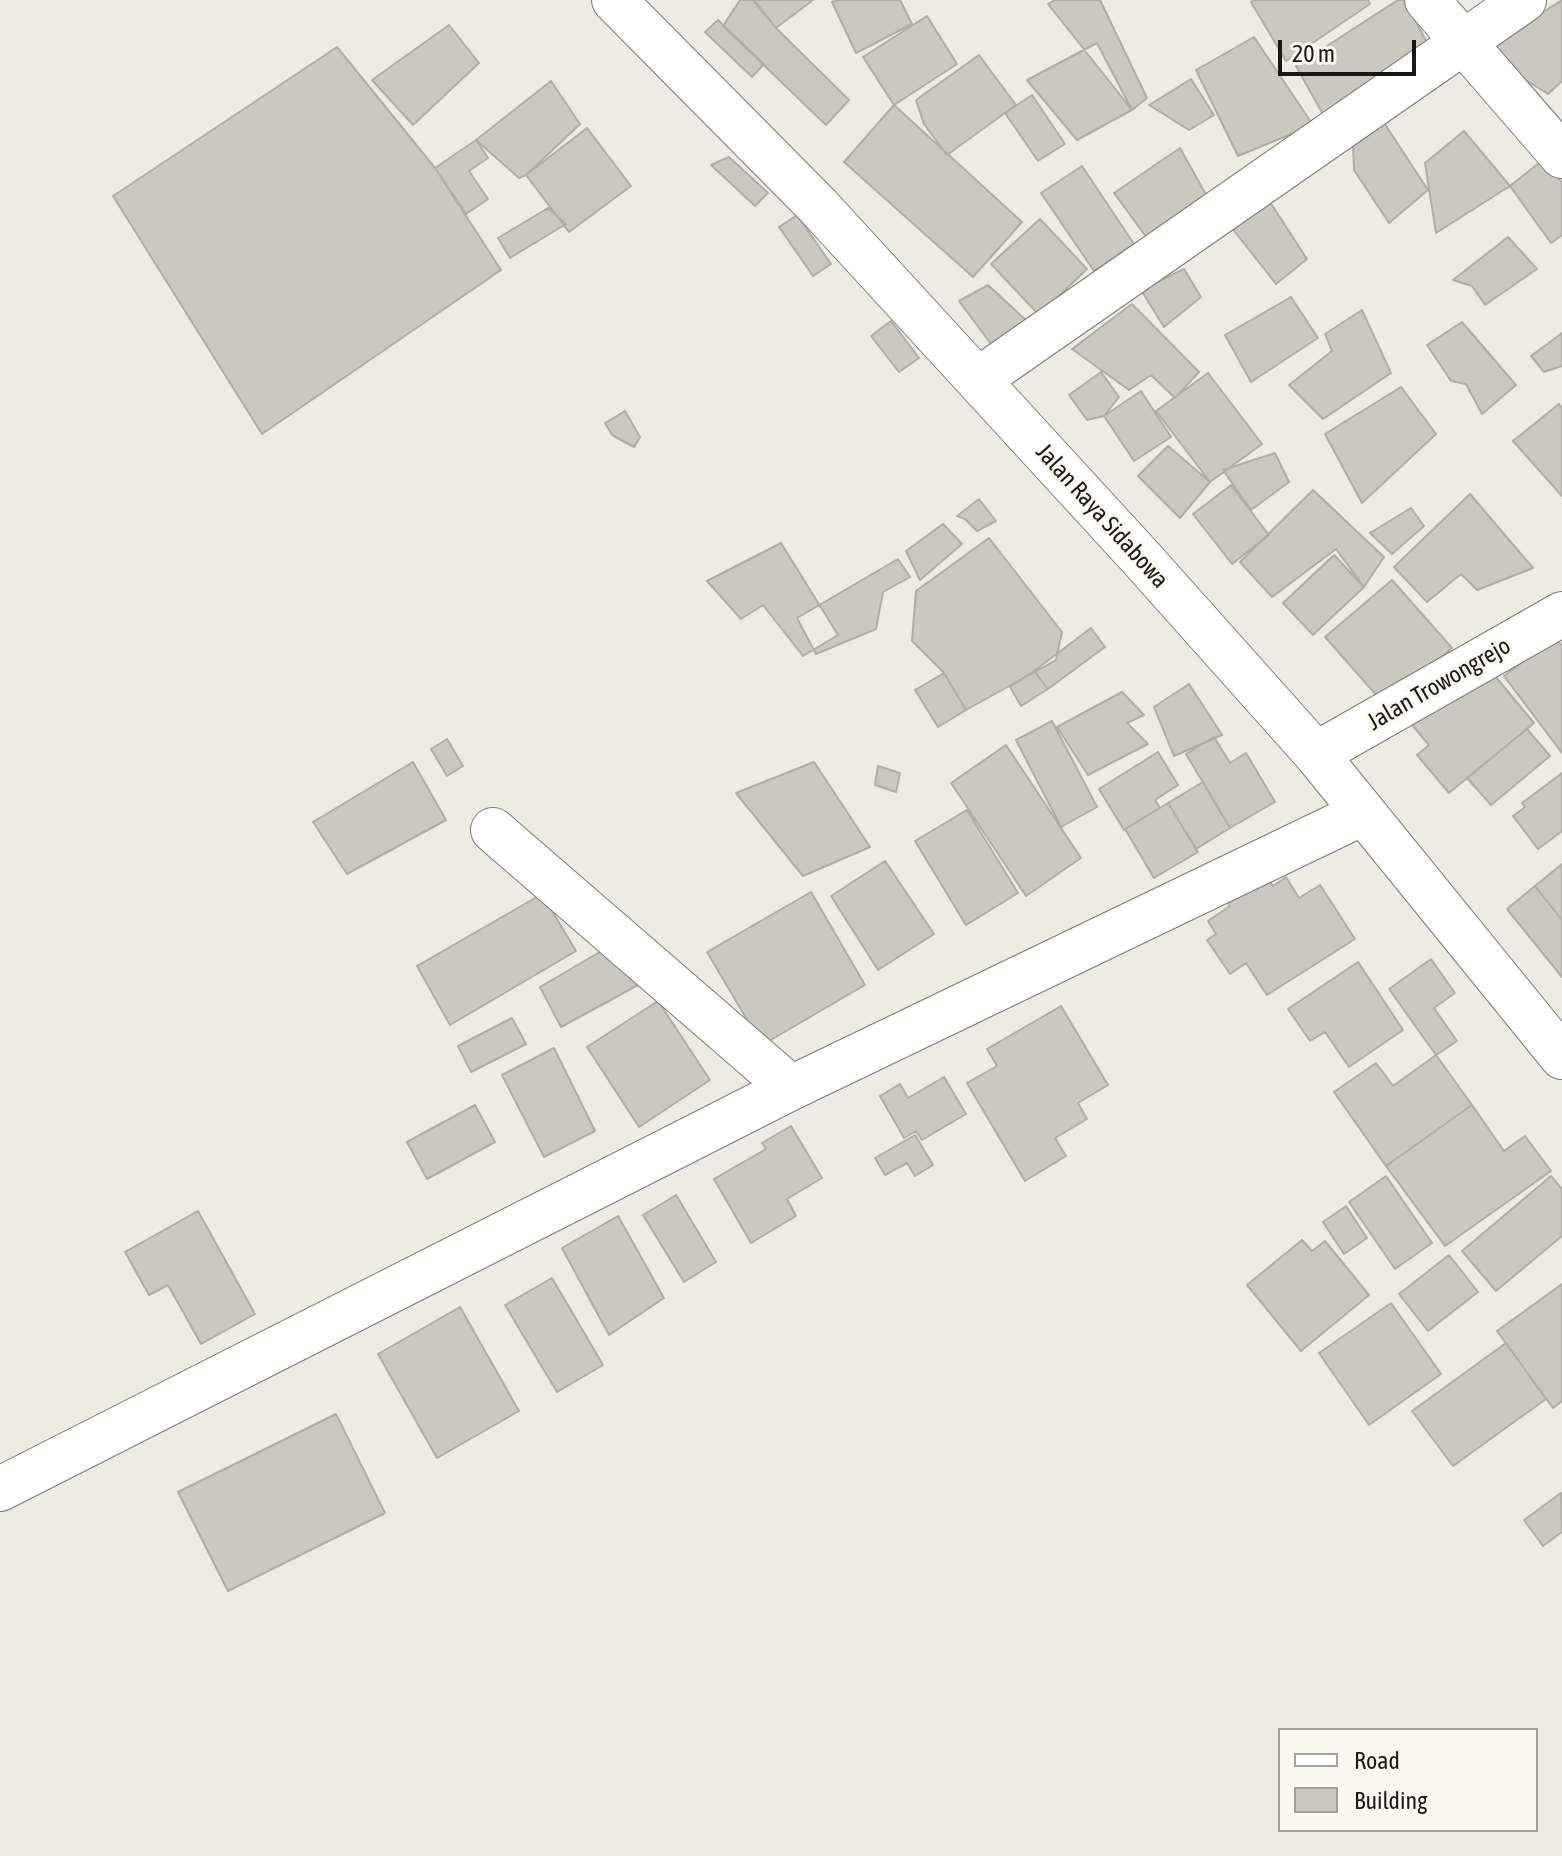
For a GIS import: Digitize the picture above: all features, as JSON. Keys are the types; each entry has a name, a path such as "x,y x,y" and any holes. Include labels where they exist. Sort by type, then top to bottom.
{"main road":[{"name":"Jalan Raya Sidabowa","path":"614,0 818,206 979,379 1316,754 1558,1043"},
{"path":"1427,0 1562,156"},
{"path":"979,379 1524,0"},
{"name":"Jalan Trowongrejo","path":"1316,754 1562,614"},
{"path":"0,1489 791,1088 1363,813"},
{"path":"493,830 791,1088"}],"building":[{"path":"740,0 753,0 776,28 849,100 826,125 723,26"},
{"path":"754,0 813,0 776,28"},
{"path":"900,0 912,24 856,53 832,2"},
{"path":"1055,0 1100,0 1147,98 1132,110 1048,4"},
{"path":"1368,0 1370,4 1286,61 1251,2"},
{"path":"1398,0 1405,0 1429,47 1325,118 1296,66"},
{"path":"1562,0 1562,81 1548,94 1481,52"},
{"path":"927,16 957,64 894,105 863,57"},
{"path":"718,20 764,64 752,77 705,32"},
{"path":"449,25 479,63 413,125 372,80"},
{"path":"1254,37 1313,125 1238,156 1196,70"},
{"path":"1097,43 1132,110 1077,140 1027,80"},
{"path":"337,47 435,168 501,270 262,434 113,196"},
{"path":"979,55 1016,105 947,155 924,124 916,100"},
{"path":"1191,79 1214,115 1189,130 1149,105"},
{"path":"551,81 580,124 519,178 476,140"},
{"path":"1032,95 1065,144 1038,161 1005,113"},
{"path":"894,105 1022,222 973,277 844,162"},
{"path":"1377,112 1428,190 1389,223 1354,170 1353,142"},
{"path":"587,128 631,186 569,232 526,175"},
{"path":"1464,131 1510,186 1436,233 1425,163"},
{"path":"476,140 488,158 469,171 488,199 466,214 435,168"},
{"path":"1180,148 1209,200 1147,238 1114,193"},
{"path":"729,157 768,193 755,206 711,165"},
{"path":"1544,159 1562,183 1562,235 1551,243 1510,186"},
{"path":"1082,166 1134,244 1094,271 1041,193"},
{"path":"1266,196 1307,259 1276,284 1228,223"},
{"path":"548,208 566,224 510,258 498,238"},
{"path":"797,215 831,264 813,276 779,227"},
{"path":"1040,219 1087,269 1039,315 991,264"},
{"path":"1508,237 1537,269 1485,305 1472,286 1453,280"},
{"path":"1184,269 1201,297 1164,327 1141,290"},
{"path":"988,285 1028,322 997,352 959,301"},
{"path":"1291,297 1318,338 1251,382 1225,335"},
{"path":"1132,304 1199,372 1175,398 1151,375 1129,390 1072,349"},
{"path":"1362,310 1391,373 1323,419 1289,385 1332,351 1325,334"},
{"path":"891,321 919,358 899,372 871,336"},
{"path":"1462,322 1516,385 1482,414 1466,384 1451,381 1427,345"},
{"path":"1562,333 1562,366 1544,372 1531,356"},
{"path":"1101,372 1119,397 1104,416 1087,420 1069,395"},
{"path":"1208,373 1262,444 1210,482 1156,411"},
{"path":"1401,387 1436,434 1362,503 1325,434"},
{"path":"1141,391 1171,437 1134,461 1104,416"},
{"path":"1559,404 1562,408 1562,496 1513,441"},
{"path":"625,411 640,437 634,447 612,435 605,423"},
{"path":"1168,446 1210,482 1180,518 1138,476"},
{"path":"1275,453 1289,482 1251,510 1223,470"},
{"path":"1231,485 1269,535 1232,564 1193,514"},
{"path":"1313,490 1384,557 1364,587 1336,549 1272,597 1240,562"},
{"path":"1470,494 1533,568 1477,590 1461,574 1427,602 1394,567"},
{"path":"979,499 996,521 977,531 957,516"},
{"path":"1411,508 1424,526 1392,554 1370,533"},
{"path":"943,524 962,544 920,580 906,551"},
{"path":"989,538 1062,632 1056,660 966,710 944,673 912,641 916,591"},
{"path":"781,543 838,635 803,656 763,605 741,619 707,581"},
{"path":"1334,555 1364,587 1313,635 1283,603"},
{"path":"898,559 910,577 883,592 876,629 816,654 797,618"},
{"path":"1392,580 1452,648 1386,706 1325,637"},
{"path":"1091,628 1105,647 1048,689 1034,671"},
{"path":"1555,637 1562,646 1562,753 1504,676"},
{"path":"1485,664 1534,723 1449,793 1417,755 1429,745 1412,725"},
{"path":"1034,671 1048,689 1021,706 1010,687"},
{"path":"944,673 966,710 938,727 915,690"},
{"path":"1189,684 1222,735 1174,756 1154,707"},
{"path":"1122,692 1144,715 1127,723 1148,744 1088,775 1057,727"},
{"path":"1052,721 1097,807 1061,827 1016,740"},
{"path":"1527,729 1550,756 1491,805 1467,778"},
{"path":"1214,737 1230,763 1246,753 1275,802 1230,828 1186,754"},
{"path":"447,739 463,766 447,776 431,749"},
{"path":"1006,745 1081,858 1026,896 951,783"},
{"path":"1158,752 1178,785 1155,800 1160,808 1124,830 1099,789"},
{"path":"413,762 446,820 347,874 313,822"},
{"path":"814,762 870,847 803,876 736,793"},
{"path":"878,766 900,773 896,792 875,785"},
{"path":"1562,773 1562,831 1538,849 1513,816 1525,807 1522,803"},
{"path":"1203,782 1230,828 1196,849 1168,803"},
{"path":"1168,803 1198,852 1154,878 1125,829"},
{"path":"967,810 1018,893 966,925 915,841"},
{"path":"885,861 934,934 878,970 831,896"},
{"path":"1562,864 1562,920 1535,886"},
{"path":"1263,870 1273,886 1286,877 1299,898 1320,885 1355,939 1267,995 1246,963 1230,974 1207,940 1216,934 1208,921 1230,906 1223,895"},
{"path":"1535,886 1562,920 1562,977 1507,909"},
{"path":"811,892 865,985 762,1045 707,952"},
{"path":"542,894 576,951 450,1025 417,966"},
{"path":"617,942 640,984 561,1027 540,987"},
{"path":"1431,959 1455,993 1434,1008 1457,1041 1436,1055 1389,989"},
{"path":"1358,962 1403,1030 1349,1067 1325,1032 1310,1041 1288,1009"},
{"path":"658,1001 710,1080 639,1127 587,1047"},
{"path":"1061,1006 1108,1085 1078,1103 1087,1119 1055,1138 1066,1156 1025,1181 967,1083 997,1066 987,1049"},
{"path":"512,1018 526,1044 471,1072 458,1046"},
{"path":"554,1048 595,1131 544,1157 502,1075"},
{"path":"1436,1055 1472,1105 1386,1166 1334,1092 1376,1063 1393,1086"},
{"path":"944,1077 966,1114 922,1140 916,1131 904,1138 880,1096 900,1084 908,1098"},
{"path":"475,1105 495,1142 427,1179 407,1142"},
{"path":"1472,1105 1504,1151 1525,1136 1551,1171 1445,1246 1386,1166"},
{"path":"791,1126 822,1178 787,1199 796,1216 751,1243 714,1179 766,1149 762,1143"},
{"path":"915,1135 933,1165 915,1176 907,1163 885,1175 875,1158"},
{"path":"1386,1176 1432,1243 1395,1269 1349,1202"},
{"path":"1551,1176 1562,1189 1562,1236 1496,1291 1462,1251"},
{"path":"676,1195 716,1262 684,1282 643,1215"},
{"path":"1346,1206 1367,1238 1344,1254 1323,1222"},
{"path":"198,1211 255,1314 201,1344 168,1285 149,1295 125,1252"},
{"path":"618,1216 664,1298 609,1335 562,1248"},
{"path":"1302,1240 1312,1251 1325,1241 1369,1295 1301,1351 1247,1285"},
{"path":"1449,1255 1478,1292 1428,1331 1399,1294"},
{"path":"552,1278 603,1365 557,1392 505,1305"},
{"path":"1562,1284 1562,1401 1553,1408 1497,1331"},
{"path":"1391,1303 1441,1374 1369,1425 1319,1353"},
{"path":"460,1307 519,1411 437,1458 378,1354"},
{"path":"1506,1343 1546,1399 1453,1466 1412,1411"},
{"path":"336,1414 385,1513 228,1591 178,1492"},
{"path":"1561,1493 1562,1532 1543,1546 1524,1520"}]}
